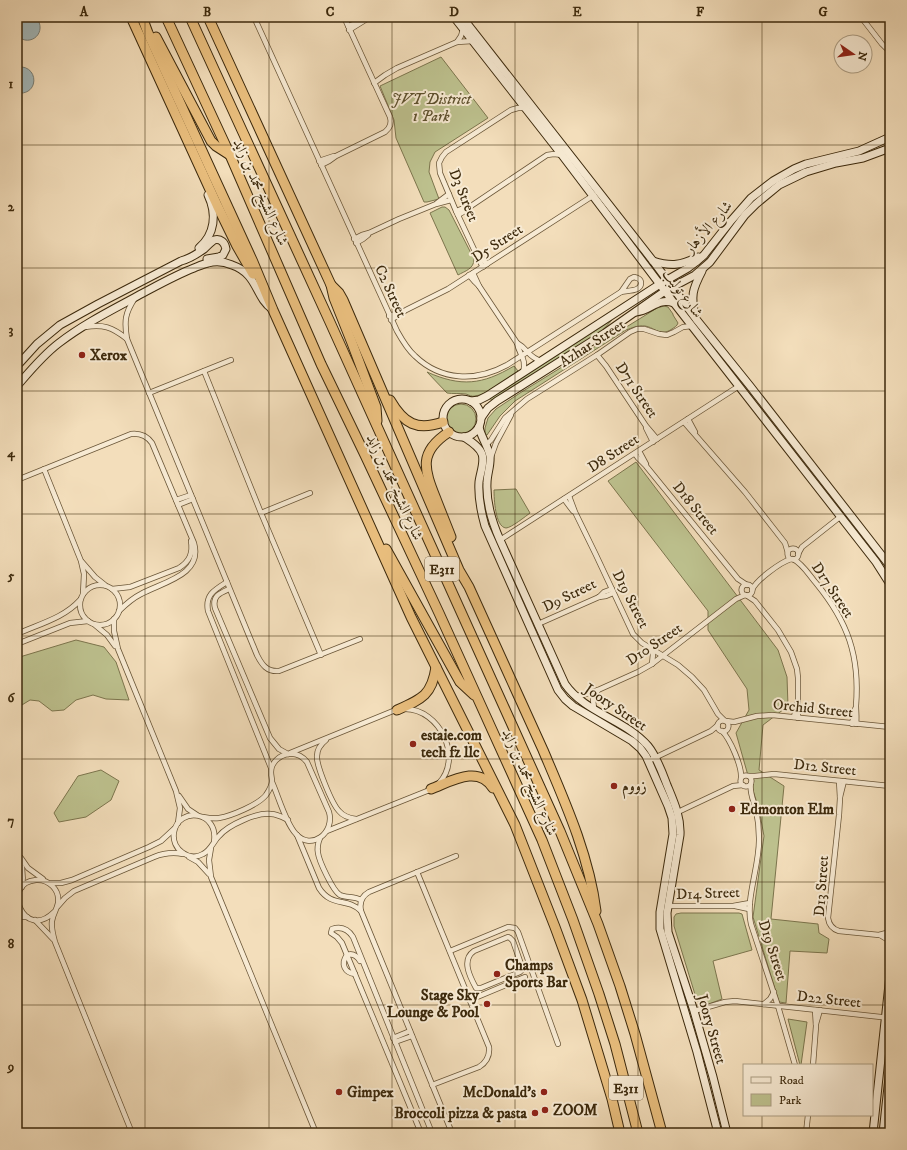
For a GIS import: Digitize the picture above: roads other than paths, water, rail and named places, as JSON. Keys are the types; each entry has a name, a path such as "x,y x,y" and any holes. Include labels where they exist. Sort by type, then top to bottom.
{"highway":[{"path":"132,17 237,246 268,298"},
{"path":"143,17 183,86 211,141 230,156"},
{"path":"143,17 148,33 253,262 273,310 411,617 515,825 582,1000 612,1099 620,1133"},
{"name":"شارع الشيخ محمد بن زايد","path":"166,17 230,156 321,364 366,455 542,840 573,920 599,994 615,1044 638,1133"},
{"name":"شارع الشيخ محمد بن زايد","path":"190,17 560,831 598,924 620,986 635,1034 662,1133"},
{"path":"208,17 331,285 334,298 376,407 377,427"},
{"path":"331,285 339,293 343,300 459,570 469,587 540,744 574,826 590,876 598,924"},
{"path":"368,361 396,410 406,420 425,426 432,426 443,422"},
{"path":"449,432 439,438 432,446 426,462 426,472 464,568 469,587"},
{"path":"374,534 386,548 460,682 477,697"},
{"path":"397,710 416,702 429,691 433,683 436,668"},
{"path":"431,789 467,776 475,776 484,779 490,784 515,825"}],"street":[{"name":"C2 Street","path":"254,17 390,318 402,340 414,356 430,368 449,375 469,377 489,374 525,354 621,292"},
{"path":"320,163 329,161 336,156 385,132 389,128 391,119 344,17"},
{"path":"348,28 370,17"},
{"name":"شارع توليب","path":"454,17 562,155 653,261 890,566"},
{"name":"شارع توليب","path":"462,17 596,194 674,303 876,562 890,584"},
{"path":"861,17 890,52"},
{"path":"457,42 463,29"},
{"path":"373,81 457,42 465,40 473,41"},
{"path":"511,110 516,96"},
{"name":"D3 Street","path":"485,265 476,252 451,200 440,170 439,163 444,154 511,110 518,108 526,109"},
{"name":"شارع الأزهار","path":"443,422 444,413 450,403 462,399 471,401 479,400 487,396 660,284 688,268 704,255 751,198 773,181 806,164 859,151 890,137"},
{"path":"457,213 547,155 551,149 552,142"},
{"name":"شارع الأزهار","path":"478,427 481,418 492,404 605,333 665,291 695,275 716,255 756,204 779,185 806,172 836,163 863,158 890,148"},
{"path":"547,155 562,155"},
{"path":"181,261 202,245 208,237 212,227 213,208 202,182 201,170"},
{"path":"436,204 449,194"},
{"name":"D5 Street","path":"390,318 437,295 596,194"},
{"path":"355,241 363,239 369,233 399,219 436,204 451,200"},
{"path":"17,366 44,337 64,322 198,253 214,240 220,240 223,242 225,246 224,253 221,256 201,261 184,271"},
{"path":"653,261 667,265 676,265 704,255"},
{"path":"17,386 45,355 79,328 184,271 204,264 215,262 226,263 244,272 252,280 265,303 273,310"},
{"path":"696,318 692,302 693,291 696,281 703,268"},
{"path":"471,274 474,282 479,286 518,343 518,348 525,354 541,361"},
{"path":"136,297 128,309 126,318 125,327 127,339 262,664 265,668 279,671 360,639"},
{"path":"634,312 644,311 660,302 668,301 674,303"},
{"path":"79,328 94,326 107,327 127,339"},
{"name":"Azhar Street","path":"486,445 491,440 502,422 532,395 599,354 630,332 637,329 644,329 666,335 683,327 692,326"},
{"path":"523,373 525,354"},
{"name":"D71 Street","path":"599,354 655,441"},
{"path":"149,393 231,360"},
{"path":"204,371 261,513 321,655"},
{"path":"739,386 749,390 762,406 768,409"},
{"name":"D8 Street","path":"500,540 739,386"},
{"path":"471,401 478,408 481,418"},
{"name":"Azhar Street","path":"490,460 496,442 512,412"},
{"path":"686,420 785,543 788,556 792,559"},
{"path":"443,422 444,426 449,432 456,436 464,437 472,434 478,427"},
{"name":"Joory Street","path":"478,427 481,437 489,452 490,460 483,476 492,520 565,684 575,696 640,738 651,749 678,812 680,835 666,919 668,932 694,1011 727,1133"},
{"path":"17,480 126,435 141,434 152,443 195,545 193,564 183,574 135,597 119,611 114,619 107,624 94,624"},
{"name":"Joory Street","path":"464,437 482,452 483,476 479,498 487,531 561,695 573,706 632,741 643,752 668,806 673,823 673,834 660,912 660,934 679,990 718,1133"},
{"name":"D18 Street","path":"637,452 646,466 738,580 741,589"},
{"path":"44,469 81,561 84,574 83,594"},
{"path":"261,513 310,493"},
{"path":"177,503 192,497"},
{"name":"D19 Street","path":"567,497 633,634 639,640 685,670 698,683 718,714 726,721"},
{"path":"482,515 494,536 500,540"},
{"path":"782,562 796,558 802,547 840,517 846,518 850,521 863,537 870,540"},
{"path":"112,589 130,587 182,566 191,555 191,538"},
{"path":"785,543 797,550 798,554"},
{"path":"746,595 749,595 756,583 782,562 790,550 802,547"},
{"name":"D17 Street","path":"798,554 801,564 830,601 841,620 852,648 858,688 856,708 857,717 854,724"},
{"name":"D17 Street","path":"792,559 801,564"},
{"path":"81,561 95,577 116,592 120,601 119,611"},
{"name":"D18 Street","path":"738,580 747,585"},
{"path":"227,582 211,594 207,602 208,611 272,768"},
{"path":"756,583 743,586 741,589 742,592 754,601 782,636 791,652 797,669 799,687 799,710 796,718"},
{"path":"17,634 65,613 73,608 87,590 96,585 106,586"},
{"path":"747,585 751,587 754,601"},
{"path":"230,589 217,595 214,600 214,605 270,738 279,749 289,754 304,758 310,767 330,817 330,826 320,838 316,840 306,840 297,835"},
{"name":"D10 Street","path":"736,598 741,589"},
{"name":"D9 Street","path":"538,624 599,597 604,592 612,591"},
{"name":"D10 Street","path":"575,696 598,690 652,664 736,598 746,595"},
{"path":"80,600 80,610 85,618 107,635 118,648"},
{"path":"519,602 525,607 532,620 538,624"},
{"path":"114,619 114,631 118,648 176,791 180,808 174,835 175,843 180,851 198,862 211,877 316,1133"},
{"path":"17,644 70,623 88,621"},
{"path":"651,648 653,654 652,664"},
{"path":"594,709 593,699 598,690"},
{"path":"327,831 431,789 444,778 448,767 449,755 445,741 434,721 425,714 414,710 397,710 280,757 276,760 272,768 272,782 288,820 297,835 319,888 324,895 335,901 354,905 361,911"},
{"name":"D19 Street","path":"718,714 718,724"},
{"name":"Orchid Street","path":"726,721 734,722 762,715 780,715 796,718 890,727"},
{"path":"648,761 711,731 722,721 726,721 728,724 728,738"},
{"name":"Orchid Street","path":"728,728 734,722"},
{"path":"718,724 721,731 728,738 741,768 751,778 751,783"},
{"path":"711,731 725,731 728,728"},
{"path":"327,738 317,754 319,769 338,810 347,817 358,818"},
{"path":"741,768 741,783 743,785"},
{"name":"D12 Street","path":"748,776 774,774 890,786"},
{"path":"733,786 744,776 748,776"},
{"path":"678,812 733,786 748,785 757,776"},
{"name":"D13 Street","path":"842,781 828,918 829,922 834,929 879,935 890,940"},
{"path":"17,850 28,868 44,880 50,883 61,883 72,880 149,848 162,841 185,818 193,815 213,818 224,817 257,803 268,792 272,782"},
{"name":"D19 Street","path":"751,783 751,794 757,813 759,840 758,858 750,906 751,924 774,992 795,1064"},
{"name":"D19 Street","path":"743,785 751,794"},
{"path":"176,791 188,809 197,816"},
{"path":"35,920 46,919 54,912 65,898 80,888 160,854 171,852 196,857 200,856 208,852 219,835 225,830 257,815 270,814 288,820"},
{"path":"203,817 212,825 214,831 214,842"},
{"path":"320,838 318,849 319,856 333,888 341,896 354,897 361,900"},
{"path":"211,848 209,866 211,877"},
{"path":"452,1133 361,911 360,903 369,892 456,856"},
{"path":"20,857 23,875 18,898 20,909 27,917"},
{"path":"417,872 489,1047 488,1056 479,1067 432,1085"},
{"path":"19,891 26,883 32,880 44,880"},
{"path":"50,883 58,896 57,907"},
{"name":"D14 Street","path":"668,906 750,906"},
{"path":"54,912 52,927 55,942 132,1133"},
{"path":"17,917 27,917 35,920 46,930 55,942"},
{"path":"421,1133 341,941 331,933 332,929 337,927 343,928 350,932 353,937 432,1133"},
{"path":"450,951 508,927 515,928 518,932 558,1044"},
{"name":"D13 Street","path":"879,935 890,932"},
{"path":"467,994 522,972 522,967 512,939 506,938 470,954 467,966 477,989"},
{"path":"347,955 352,954 356,956 365,967"},
{"path":"873,1133 888,1017 890,975"},
{"path":"470,1000 524,977"},
{"path":"679,990 684,993 689,1007 694,1011"},
{"path":"764,1004 770,999 774,992"},
{"name":"D22 Street","path":"694,1011 729,1001 888,1017"},
{"path":"813,1064 818,1010"},
{"path":"394,1040 411,1033"},
{"path":"883,1133 890,1068"},
{"path":"806,1133 808,1116"}],"water":[{"path":"18,17 36,17 40,28 36,37 28,40 17,36"},
{"path":"17,67 24,67 30,70 33,75 33,85 30,90 25,93 17,93"}],"place":[{"name":"Xerox","path":"82,355"},
{"name":"estaie.com tech fz llc","path":"413,744"},
{"name":"زووم","path":"614,786"},
{"name":"Edmonton Elm","path":"732,809"},
{"name":"Champs Sports Bar","path":"497,974"},
{"name":"Stage Sky Lounge & Pool","path":"487,1004"},
{"name":"Gimpex","path":"339,1092"},
{"name":"McDonald's","path":"544,1092"},
{"name":"ZOOM","path":"545,1110"},
{"name":"Broccoli pizza & pasta","path":"535,1113"}],"park label":[{"name":"JVT District 1 Park","path":"431,108"}]}
